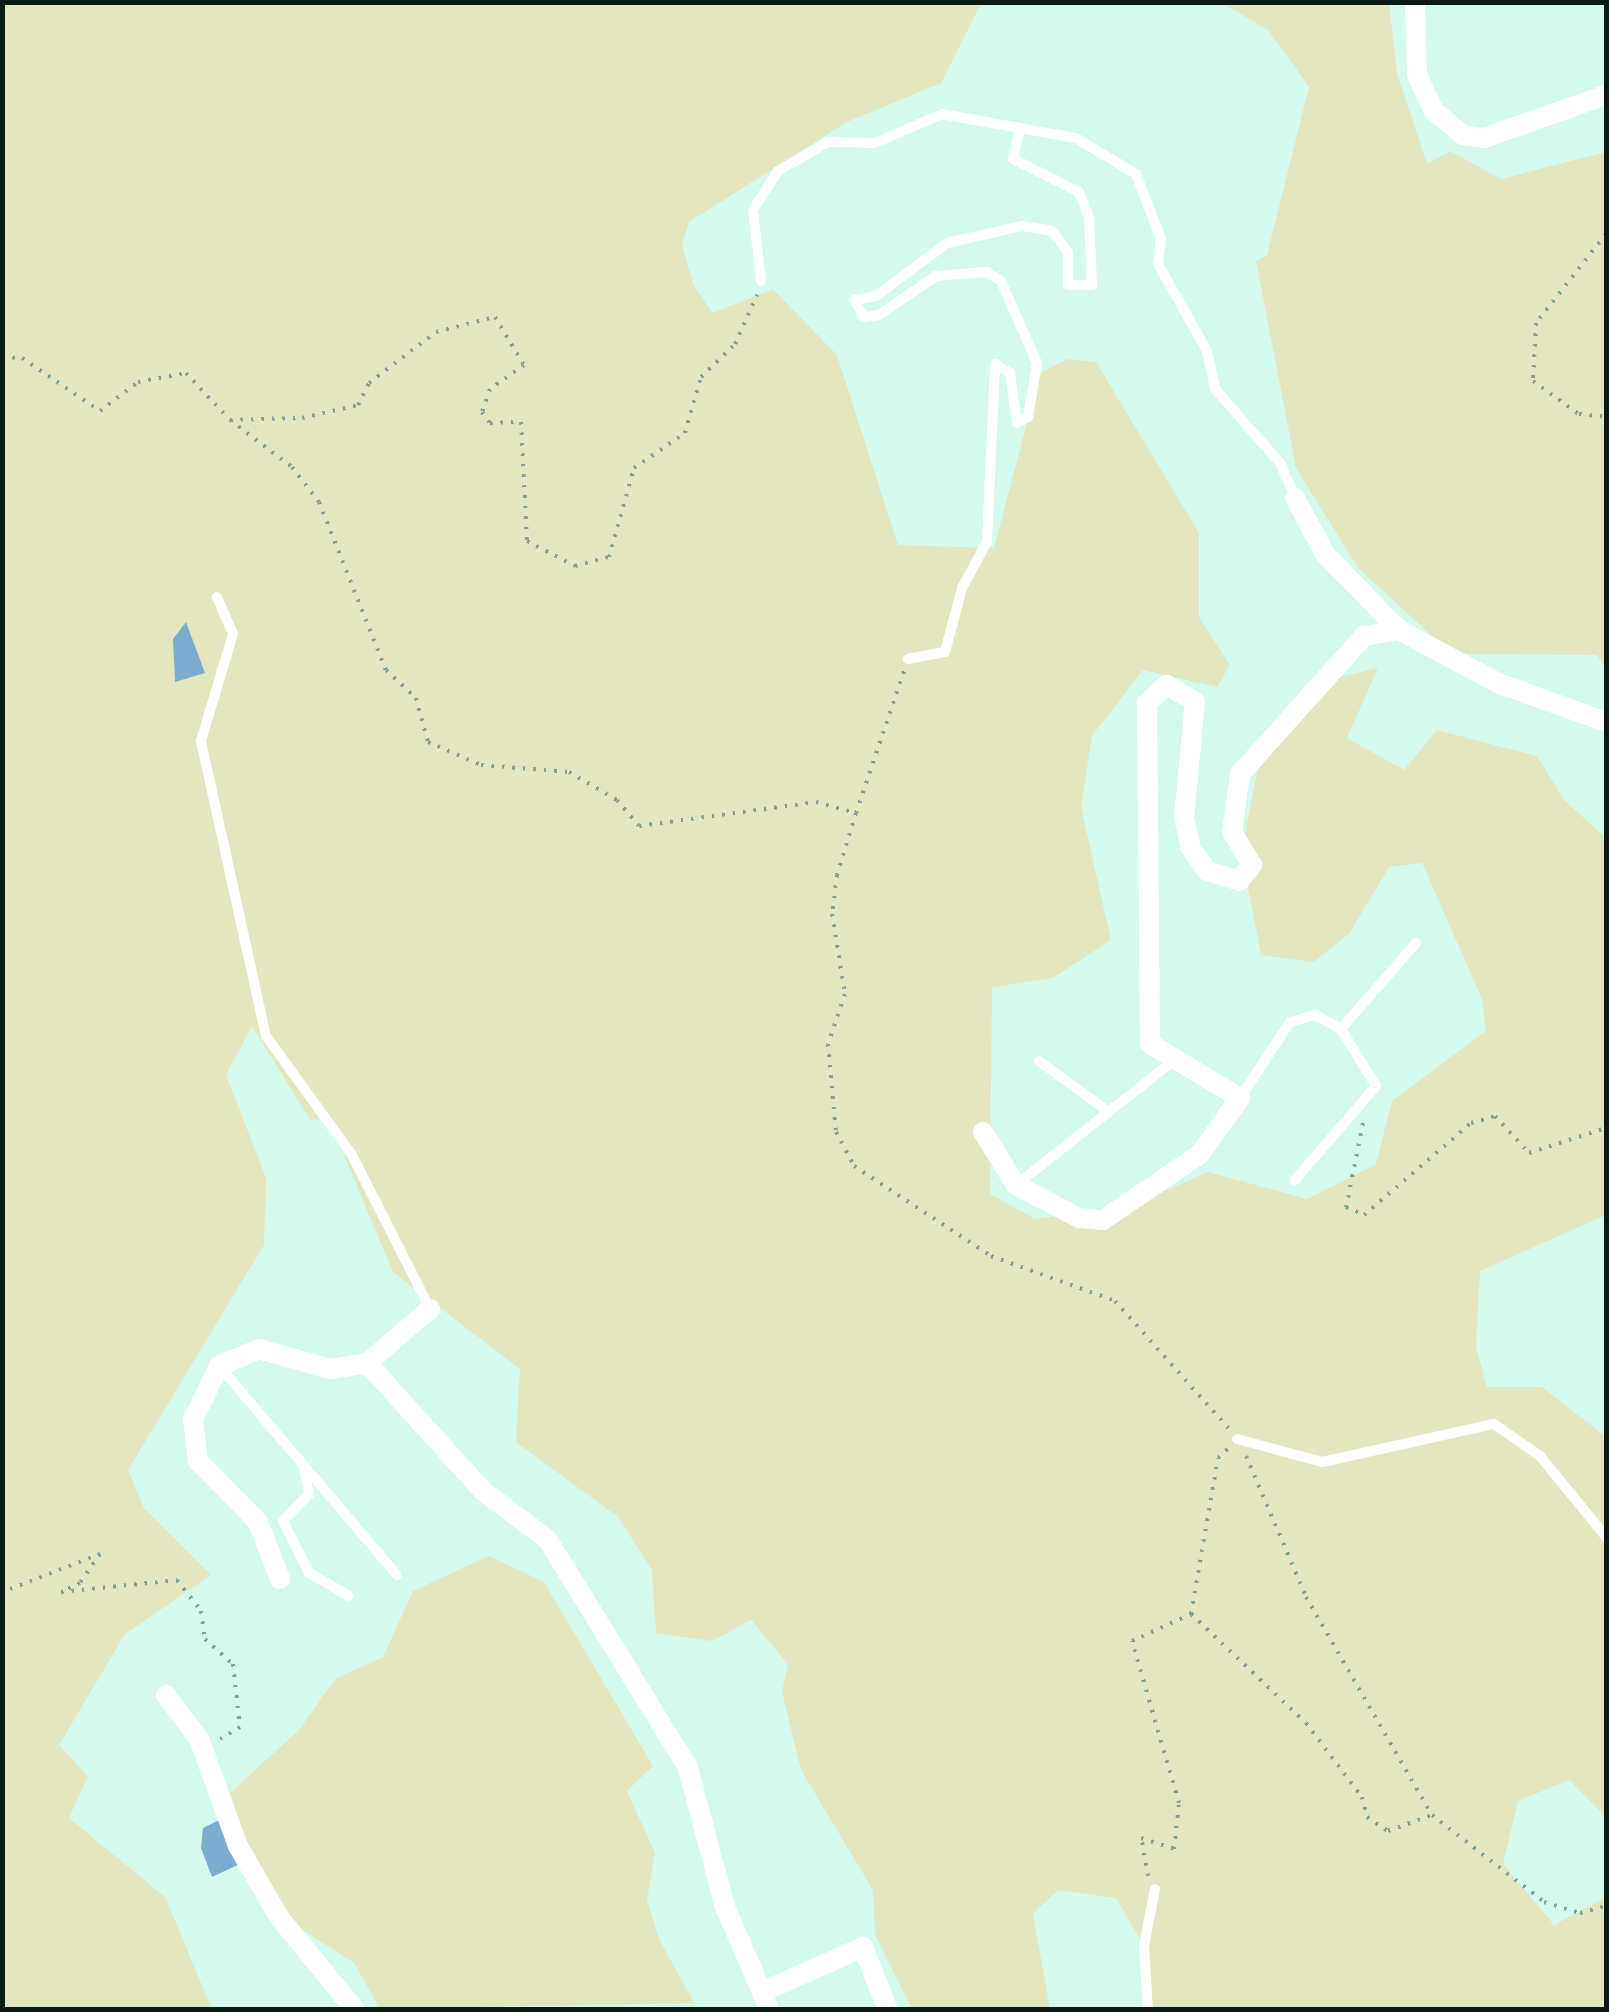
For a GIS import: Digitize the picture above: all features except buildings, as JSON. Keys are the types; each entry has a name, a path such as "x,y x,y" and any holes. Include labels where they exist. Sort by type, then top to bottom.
{"street":[{"path":"1415,2 1417,75 1433,110 1464,135 1484,138 1606,95"},
{"path":"1295,498 1325,554 1399,630 1498,683 1606,722"},
{"path":"982,1132 1016,1186 1078,1218 1103,1220 1200,1154 1240,1098 1150,1044 1152,691 1168,685 1196,702 1184,818 1207,872 1232,883 1252,864 1232,832 1240,774 1364,636 1399,630"},
{"path":"280,1579 258,1522 198,1461 193,1420 220,1366 259,1348 332,1369 367,1363 430,1309"},
{"path":"367,1363 484,1491 557,1555 688,1768 725,1906 766,2001 863,1946 888,2010"},
{"path":"166,1695 199,1739 238,1846 279,1917 355,2010"}],"lane":[{"path":"761,281 753,210 778,171 828,142 875,143 942,114 1019,132 1076,138 1136,174 1161,239 1158,264 1207,351 1215,389 1280,463 1295,498"},
{"path":"908,659 945,652 962,588 987,542 995,364 1007,365 1022,423 1038,364 1001,281 987,272 936,276 879,315 864,317 854,300 876,296 947,243 1022,226 1052,231 1068,252 1068,285 1092,286 1089,217 1078,192 1013,159 1019,132"},
{"path":"217,597 233,634 200,740 266,1036 352,1154 430,1309"},
{"path":"1341,1030 1416,943"},
{"path":"1240,1098 1290,1022 1315,1015 1341,1030 1376,1086 1295,1180"},
{"path":"1016,1186 1174,1060"},
{"path":"1039,1061 1110,1112"},
{"path":"220,1366 397,1576"},
{"path":"1237,1439 1322,1462 1494,1424 1540,1456 1606,1537"},
{"path":"303,1464 309,1494 283,1522 309,1573 349,1596"},
{"path":"1148,2010 1144,1946 1155,1889"}],"path":[{"path":"1606,234 1536,323 1533,381 1578,414 1606,417"},
{"path":"230,420 358,405 369,383 436,332 495,317 524,365 490,389 482,412 490,424 521,422 527,541 575,566 609,557 634,468 686,433 701,377 736,344 761,281"},
{"path":"2,357 22,358 100,410 138,382 186,373 230,420 292,467 319,502 386,670 416,698 428,742 481,765 569,772 618,800 639,826 816,802 856,814"},
{"path":"908,659 856,814 834,894 845,994 828,1044 836,1132 854,1166 990,1256 1116,1301 1237,1439 1306,1598 1432,1815 1544,1902 1580,1912 1606,1906"},
{"path":"1364,1116 1346,1207 1364,1215 1471,1123 1495,1116 1530,1153 1606,1128"},
{"path":"1191,1614 1218,1458 1237,1439"},
{"path":"2,1583 10,1589 100,1554 80,1584 61,1592 177,1580 201,1611 204,1638 233,1664 240,1728 215,1742"},
{"path":"1191,1614 1306,1723 1362,1798 1366,1816 1388,1830 1432,1815"},
{"path":"1155,1889 1141,1838 1174,1849 1180,1803 1132,1641 1191,1614"}],"green space":[{"path":"3,3 981,3 941,83 847,122 689,222 682,246 694,286 713,313 773,289 837,355 898,545 994,548 1040,373 1067,359 1096,362 1199,533 1199,617 1230,665 1217,687 1143,670 1092,736 1081,807 1111,940 1053,978 992,987 990,1194 1036,1219 1136,1204 1208,1172 1307,1199 1376,1164 1392,1101 1486,1031 1482,999 1422,863 1389,867 1349,934 1313,962 1261,955 1241,852 1258,768 1340,677 1378,668 1347,738 1404,770 1437,730 1537,756 1564,800 1606,838 1606,1215 1480,1271 1476,1347 1487,1387 1542,1387 1606,1437 1606,1817 1569,1780 1518,1801 1503,1864 1554,1925 1606,1897 1606,2009 1145,2009 1144,1946 1116,1898 1058,1890 1033,1914 1050,2009 912,2009 875,1934 873,1890 801,1770 782,1692 788,1664 751,1620 712,1641 656,1633 652,1570 618,1517 516,1442 520,1369 393,1272 329,1119 310,1120 252,1026 226,1075 266,1178 264,1245 128,1470 144,1508 211,1575 125,1634 59,1745 88,1776 69,1818 165,1897 212,2009 3,2010"},
{"path":"1222,3 1389,3 1397,73 1427,164 1450,151 1501,179 1606,152 1606,667 1597,655 1452,654 1358,568 1296,468 1256,261 1267,255 1309,87 1268,30"},
{"path":"489,1556 544,1582 653,1766 627,1791 655,1853 647,1900 659,1939 694,2003 380,2009 354,1963 297,1926 219,1803 299,1730 335,1679 383,1657 413,1591"}],"water":[{"path":"186,622 205,673 175,682 173,639"},
{"path":"219,1820 242,1863 212,1877 201,1848 203,1828"}]}
